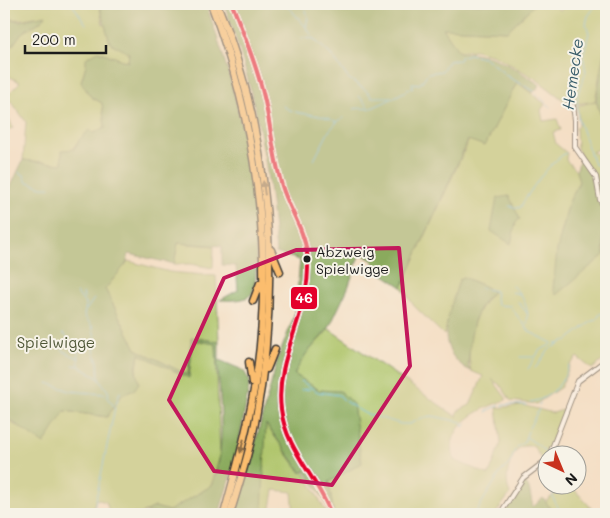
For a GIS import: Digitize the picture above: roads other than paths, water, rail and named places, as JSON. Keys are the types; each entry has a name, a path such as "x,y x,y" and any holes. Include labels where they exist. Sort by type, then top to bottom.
{"highway":[{"path":"211,4 231,62 249,132 257,184 262,262 260,344 252,398 224,514"},
{"path":"217,4 246,91 265,189 268,237 269,313 261,387 255,424 230,514"},
{"path":"268,237 272,256 280,272"},
{"path":"253,301 259,288 262,262"},
{"path":"261,387 275,348"},
{"path":"248,362 252,398"}],"main road":[{"path":"232,4 260,80 282,186 300,227 307,252 306,296 282,373 280,392 283,420 293,448 331,514"}],"street":[{"path":"567,105 573,106 575,113 575,147 596,177 600,200 606,209"},
{"path":"552,446 578,381 606,360"},
{"path":"500,514 523,478 538,465"}],"waterway":[{"path":"72,4 86,24"},
{"path":"281,4 287,6"},
{"path":"286,4 306,27"},
{"path":"304,4 308,17 306,27 314,39 332,56 348,78 367,91 372,97 392,97"},
{"name":"Hemecke","path":"597,4 588,16 586,24 589,33 583,56 586,72 578,92 577,106 578,119 594,164 601,167 606,203"},
{"path":"302,38 314,39"},
{"path":"354,109 372,108 413,87 412,83 420,84 428,73 442,71 448,61 459,60 462,55 469,54 484,57 510,78 534,91 550,107"},
{"path":"359,96 368,107"},
{"path":"283,106 300,113 331,119"},
{"path":"333,120 337,122 343,118"},
{"path":"314,160 329,131 337,122"},
{"path":"509,206 520,208 546,170 566,153"},
{"path":"19,172 24,175 26,181 42,187 50,187"},
{"path":"512,286 525,303 527,324"},
{"path":"486,289 495,291 497,305 511,306"},
{"path":"512,292 520,294"},
{"path":"77,293 86,305 84,316 92,326 96,340 94,352 98,362 99,379 108,391 109,397"},
{"path":"83,293 84,299"},
{"path":"86,310 94,299"},
{"path":"518,302 527,313"},
{"path":"512,309 530,332 552,343"},
{"path":"566,341 596,320 600,314 606,312"},
{"path":"63,333 78,349 79,366 98,378"},
{"path":"555,343 559,344 565,340"},
{"path":"58,344 65,352 78,358"},
{"path":"528,369 539,351 552,344"},
{"path":"553,347 559,344"},
{"path":"535,368 551,348"},
{"path":"520,357 534,357"},
{"path":"73,365 79,366"},
{"path":"530,402 550,394 560,384 569,365"},
{"path":"301,381 318,392 339,395 346,402 364,413 401,424 410,424 421,418 432,416 462,422 464,427 466,424"},
{"path":"48,383 70,391 104,394 115,407 93,514"},
{"path":"301,390 310,389"},
{"path":"116,405 120,392"},
{"path":"486,412 510,404 526,405"},
{"path":"529,428 539,409"},
{"path":"517,447 524,442 528,431"},
{"path":"526,437 539,446"},
{"path":"475,514 500,473 510,463 515,450"},
{"path":"553,496 562,514"}],"place":[{"name":"Abzweig Spielwigge","path":"307,259"}],"park label":[{"name":"Spielwigge","path":"56,342"}]}
